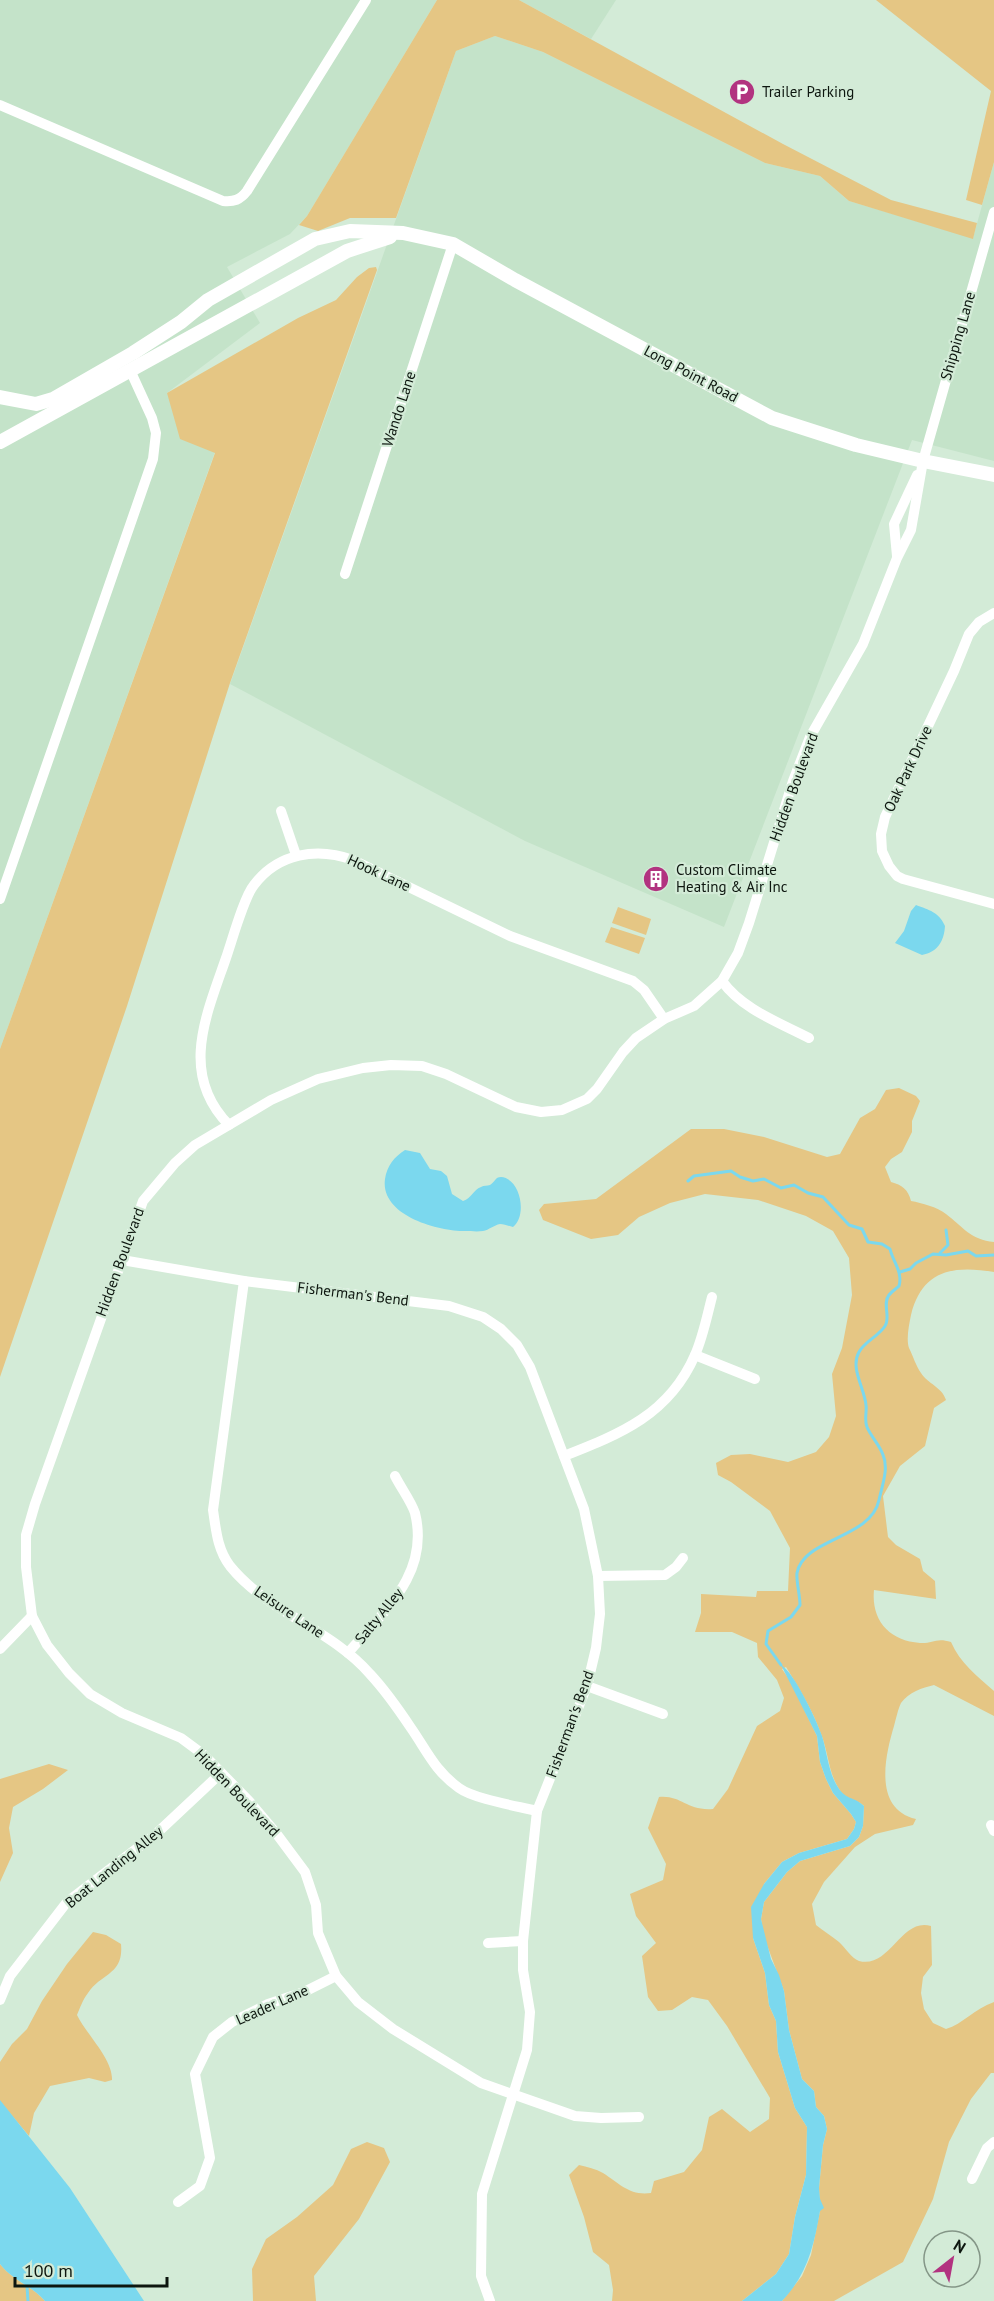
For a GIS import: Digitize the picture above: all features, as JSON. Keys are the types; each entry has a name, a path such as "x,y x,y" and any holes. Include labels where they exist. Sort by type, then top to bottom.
{"main road":[{"name":"Long Point Road","path":"0,397 36,404 52,399 181,322 208,300 315,239 350,231 403,233 453,244 515,280 772,418 825,436 923,461 994,475"},
{"path":"0,442 347,251 403,233"}],"street":[{"path":"0,105 213,197 231,202 242,198 247,191 366,0"},
{"name":"Shipping Lane","path":"923,461 994,212"},
{"name":"Wando Lane","path":"345,574 453,244"},
{"path":"0,899 153,459 156,433 152,418 130,370"},
{"name":"Hidden Boulevard","path":"897,558 894,524 923,461"},
{"name":"Hidden Boulevard","path":"639,2117 574,2116 481,2083 393,2030 358,2002 336,1976 318,1933 316,1905 305,1872 276,1833 204,1755 181,1738 122,1713 90,1694 47,1646 32,1616 26,1567 27,1535 35,1504 142,1201 158,1180 195,1145 271,1100 318,1078 391,1065 422,1066 446,1074 516,1107 541,1112 562,1110 586,1099 597,1089 623,1052 636,1038 664,1019 694,1006 722,981 738,953 749,923 793,781 810,737 863,645 897,558 911,530 923,461"},
{"name":"Oak Park Drive","path":"994,613 979,622 969,634 954,671 885,817 881,834 882,851 889,866 903,879 994,904"},
{"path":"282,810 296,855"},
{"name":"Hook Lane","path":"229,1125 216,1112 202,1076 200,1053 204,1024 250,891 270,870 296,855 317,852 345,857 510,936 633,981 644,990 664,1019"},
{"path":"722,981 730,992 744,1004 809,1038"},
{"name":"Fisherman's Bend","path":"122,1260 244,1281 449,1306 483,1317 501,1329 521,1352 530,1367 584,1509 598,1576 600,1614 587,1686 537,1811 523,1941 523,1970 530,2012 527,2050 482,2194 481,2276 490,2301"},
{"name":"Leisure Lane","path":"244,1281 213,1510 217,1541 229,1564 254,1590 348,1653 376,1682 411,1728 436,1768 461,1790 537,1811"},
{"path":"564,1456 626,1431 654,1412 680,1381 695,1355 712,1297"},
{"path":"695,1355 755,1378"},
{"name":"Salty Alley","path":"348,1653 397,1596 415,1563 418,1538 414,1511 395,1476"},
{"path":"598,1576 665,1575 676,1567 682,1558"},
{"path":"0,1649 32,1616"},
{"path":"587,1686 663,1714"},
{"name":"Boat Landing Alley","path":"0,2000 10,1976 67,1902 158,1833 221,1773"},
{"path":"488,1943 523,1941"},
{"name":"Leader Lane","path":"178,2202 200,2186 210,2158 195,2074 213,2037 232,2022 268,2004 304,1992 336,1976"},
{"path":"972,2179 987,2148 994,2142"}],"shaded area":[{"path":"0,0 437,0 307,216 290,234 227,267 260,323 167,393 215,452 0,1049"},
{"path":"437,0 519,0 783,144 891,200 977,223 973,239 849,201 820,176 765,163 543,52 495,36 456,51 396,218 350,218 318,231 299,225 307,216"},
{"path":"519,0 616,0 591,39"},
{"path":"876,0 994,0 994,162 982,205 966,200 991,91"},
{"path":"495,36 543,52 765,163 820,176 849,201 973,238 994,162 994,461 912,440 724,927 525,841 230,684 456,51"},
{"path":"376,267 377,270 230,683 127,1006 0,1377 0,1049 215,453 180,439 167,393 298,318 336,300 357,277 369,268"},
{"path":"618,907 651,919 646,935 612,923"},
{"path":"611,927 645,938 639,954 605,942"},
{"path":"899,1088 916,1096 920,1101 912,1121 912,1132 902,1152 891,1159 885,1167 891,1182 904,1188 911,1201 938,1209 973,1236 994,1242 994,1272 965,1269 941,1274 923,1288 916,1300 909,1327 909,1348 921,1373 946,1400 934,1408 925,1446 900,1466 883,1496 888,1537 896,1545 920,1559 923,1571 935,1581 936,1599 874,1590 874,1601 884,1627 899,1638 920,1643 942,1640 951,1642 964,1663 994,1691 994,1716 934,1685 916,1691 904,1699 899,1708 891,1738 886,1780 893,1804 902,1813 916,1819 913,1825 875,1834 855,1847 824,1882 812,1904 816,1925 859,1961 879,1958 911,1929 921,1925 931,1926 932,1965 923,1977 921,1993 924,2009 933,2023 946,2029 994,2002 994,2073 991,2073 971,2099 949,2142 933,2199 903,2262 834,2301 782,2301 802,2276 811,2255 820,2211 819,2188 823,2145 827,2129 824,2116 816,2107 814,2091 802,2079 789,2030 784,1991 764,1937 761,1919 764,1902 787,1872 800,1861 850,1846 859,1837 863,1826 864,1806 841,1792 831,1771 824,1741 814,1717 786,1667 782,1669 817,1736 820,1762 826,1779 833,1793 856,1822 847,1839 799,1853 782,1862 764,1884 753,1938 765,1973 769,2005 776,2021 778,2052 795,2108 807,2127 806,2175 795,2217 789,2254 776,2274 742,2301 612,2301 613,2290 609,2265 593,2252 584,2217 569,2175 579,2165 600,2172 631,2191 651,2193 654,2181 684,2172 702,2150 709,2117 722,2109 750,2132 769,2119 770,2098 727,2026 708,2000 692,1997 672,2010 658,2011 648,1997 642,1956 656,1943 636,1916 630,1894 663,1880 666,1864 648,1828 659,1797 673,1798 696,1808 713,1809 728,1789 757,1726 780,1711 784,1698 777,1680 758,1657 757,1643 732,1632 695,1632 701,1613 701,1594 756,1597 757,1591 788,1591 790,1548 770,1511 718,1475 716,1463 731,1455 750,1454 788,1462 816,1452 829,1437 836,1416 832,1374 842,1348 852,1295 849,1258 833,1231 806,1216 758,1200 705,1194 670,1203 639,1217 618,1235 591,1239 543,1220 539,1210 544,1204 596,1199 691,1129 724,1129 764,1137 827,1157 840,1154 860,1118 875,1109 886,1090"},
{"path":"49,1764 68,1770 43,1789 13,1807 9,1828 13,1853 0,1882 0,1779"},
{"path":"93,1932 106,1935 121,1944 121,1954 115,1968 93,1986 86,1995 77,2015 104,2055 112,2080 105,2082 89,2078 50,2086 34,2113 29,2136 0,2101 0,2062 12,2044 27,2029 42,2001 67,1964"},
{"path":"367,2142 384,2148 390,2162 359,2219 314,2276 316,2301 253,2301 252,2269 266,2239 297,2217 333,2185 351,2149"},
{"path":"0,2264 5,2270 45,2301 0,2301"}],"water":[{"path":"916,905 937,915 945,926 939,945 928,954 922,955 895,943 904,931 911,911"},
{"path":"405,1150 420,1153 430,1169 441,1171 447,1176 452,1194 463,1201 478,1188 490,1185 497,1178 508,1179 520,1198 518,1221 513,1227 500,1224 483,1231 453,1230 426,1224 401,1211 391,1202 386,1192 385,1179 392,1162"},
{"path":"781,1665 792,1677 815,1720 836,1784 846,1796 864,1806 863,1826 859,1837 850,1846 800,1861 787,1872 764,1902 761,1919 771,1959 784,1991 789,2030 802,2079 814,2091 816,2107 824,2116 827,2129 823,2145 819,2188 824,2208 820,2211 808,2259 791,2291 782,2301 742,2301 776,2274 789,2254 795,2217 806,2175 807,2127 795,2108 778,2052 776,2021 769,2005 765,1973 753,1938 751,1907 764,1884 782,1862 799,1853 847,1839 856,1822 833,1793 826,1779 820,1762 817,1736"},
{"path":"0,2100 70,2188 144,2301 45,2301 0,2264"}],"waterway":[{"path":"688,1181 694,1176 731,1171 753,1181 764,1179 781,1188 794,1185 808,1193 823,1197 849,1225 862,1229 868,1242 882,1244 890,1249 900,1276 899,1286 887,1299 887,1322 859,1352 856,1364 865,1398 866,1424 885,1460 879,1500 873,1513 864,1523 811,1552 802,1561 797,1573 800,1605 791,1617 768,1631 766,1644 781,1665"},
{"path":"940,1253 948,1245 946,1230"},
{"path":"900,1272 910,1269 933,1254 946,1255 968,1251 976,1256 994,1255"},
{"path":"27,2286 28,2301"}],"place":[{"name":"Trailer Parking","path":"742,92"},
{"name":"Custom Climate Heating & Air Inc","path":"656,879"}]}
